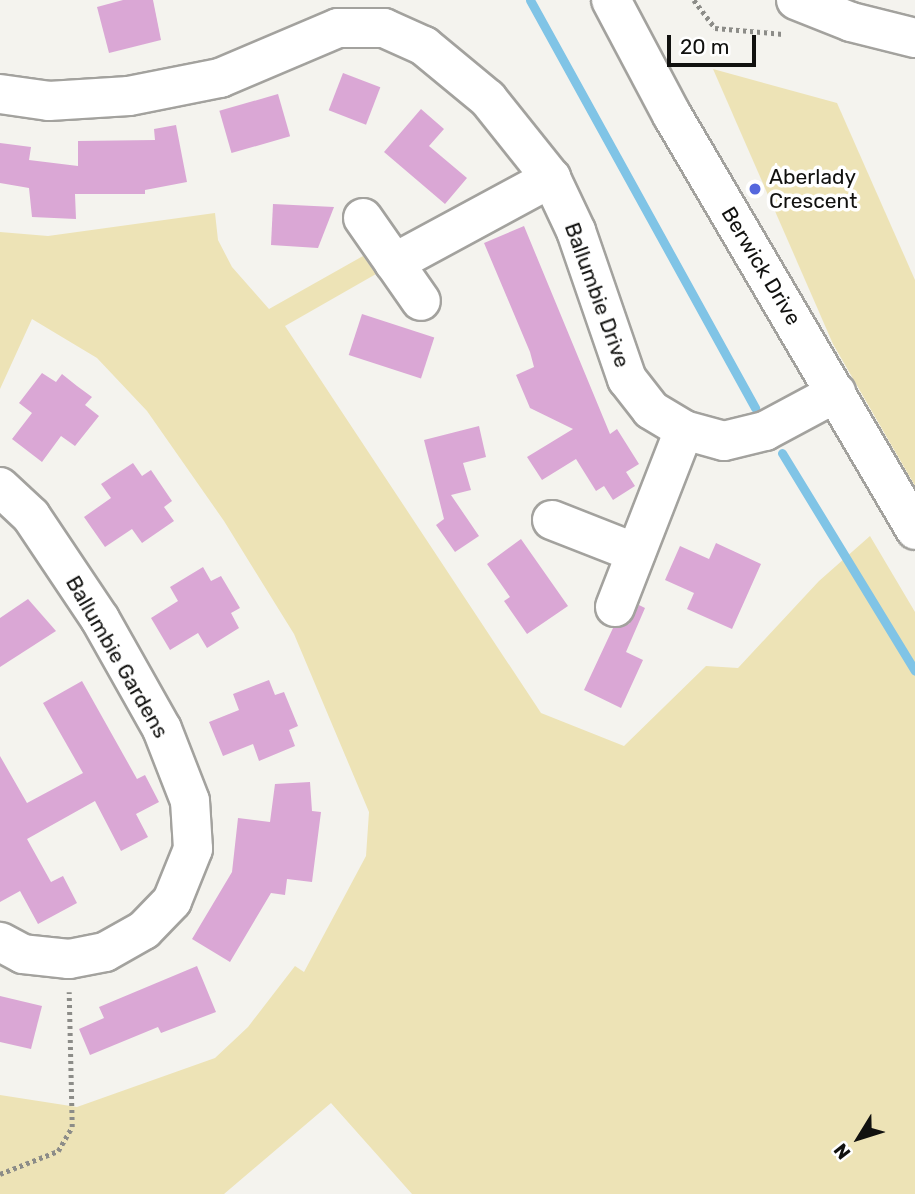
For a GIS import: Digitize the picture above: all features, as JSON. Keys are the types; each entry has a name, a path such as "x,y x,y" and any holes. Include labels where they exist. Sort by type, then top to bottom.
{"street":[{"name":"Berwick Drive","path":"611,0 672,115 915,530"},
{"path":"794,17 851,22 915,38"},
{"name":"Ballumbie Drive","path":"0,94 49,102 129,96 219,78 338,28 384,28 424,46 488,99 551,178 576,231 627,379 651,410 684,430 724,441 765,431 836,393"},
{"path":"394,263 551,178"},
{"path":"363,218 421,301"},
{"path":"615,607 684,430"},
{"name":"Ballumbie Gardens","path":"0,487 31,516 100,619 162,729 190,801 193,849 172,901 144,930 105,952 69,959 23,954 0,942"},
{"path":"552,520 636,553"}],"path":[{"path":"694,0 715,28 794,17"},
{"path":"0,1174 58,1151 72,1127 69,959"}],"shaded area":[{"path":"713,69 837,103 915,280 915,486 833,344"},
{"path":"215,213 218,240 232,267 269,309 363,256 376,274 285,326 541,713 624,746 706,666 738,668 819,581 870,536 915,612 915,1194 412,1194 331,1103 224,1194 0,1194 0,1095 77,1107 215,1058 248,1027 295,966 304,972 366,856 369,812 294,634 224,521 147,411 97,358 32,319 0,389 0,232 48,236"}],"building":[{"path":"123,0 153,0 161,40 109,53 97,7"},
{"path":"343,73 380,87 366,125 329,110"},
{"path":"278,94 290,136 231,153 219,111"},
{"path":"421,109 444,129 429,146 467,178 445,204 384,152"},
{"path":"176,125 187,182 145,190 145,194 75,194 76,219 32,217 29,188 0,183 0,143 31,147 29,160 78,166 78,141 155,140 154,129"},
{"path":"273,204 334,207 318,248 271,245"},
{"path":"524,226 610,434 617,429 639,464 626,472 635,486 613,500 604,486 596,491 576,459 542,480 527,457 573,429 530,408 516,375 534,367 530,352 484,243"},
{"path":"362,314 434,337 421,378 349,355"},
{"path":"42,373 56,382 62,374 92,397 85,405 99,416 75,446 61,436 42,462 12,439 32,413 19,403"},
{"path":"479,426 486,457 463,463 471,490 451,495 479,536 455,552 436,525 444,519 424,440"},
{"path":"133,463 142,476 151,470 172,501 164,507 174,521 142,543 132,529 105,547 84,517 111,498 101,484"},
{"path":"521,539 568,606 527,634 504,601 510,597 487,564"},
{"path":"716,543 761,564 732,629 687,609 694,593 665,580 680,546 709,559"},
{"path":"203,567 211,581 221,576 240,608 231,613 239,628 207,648 198,633 170,650 151,618 178,601 170,587"},
{"path":"28,599 56,631 0,667 0,618"},
{"path":"639,605 645,608 626,652 643,660 621,708 584,690 613,628 629,624"},
{"path":"269,680 275,695 284,692 298,726 289,730 295,746 259,761 253,744 223,756 209,722 239,710 233,694"},
{"path":"82,681 137,779 145,775 159,802 136,814 148,837 121,851 95,801 27,839 51,882 63,876 77,903 38,924 20,891 0,902 0,756 27,803 83,773 43,703"},
{"path":"310,782 312,811 321,812 312,882 287,879 285,895 271,893 230,962 192,939 232,872 238,818 270,822 275,784"},
{"path":"197,966 216,1012 161,1033 158,1027 90,1055 79,1029 104,1018 99,1007"},
{"path":"0,996 42,1006 31,1049 0,1042"}],"waterway":[{"path":"530,0 755,408"},
{"path":"782,453 915,671"}],"place":[{"name":"Aberlady Crescent","path":"755,189"}]}
